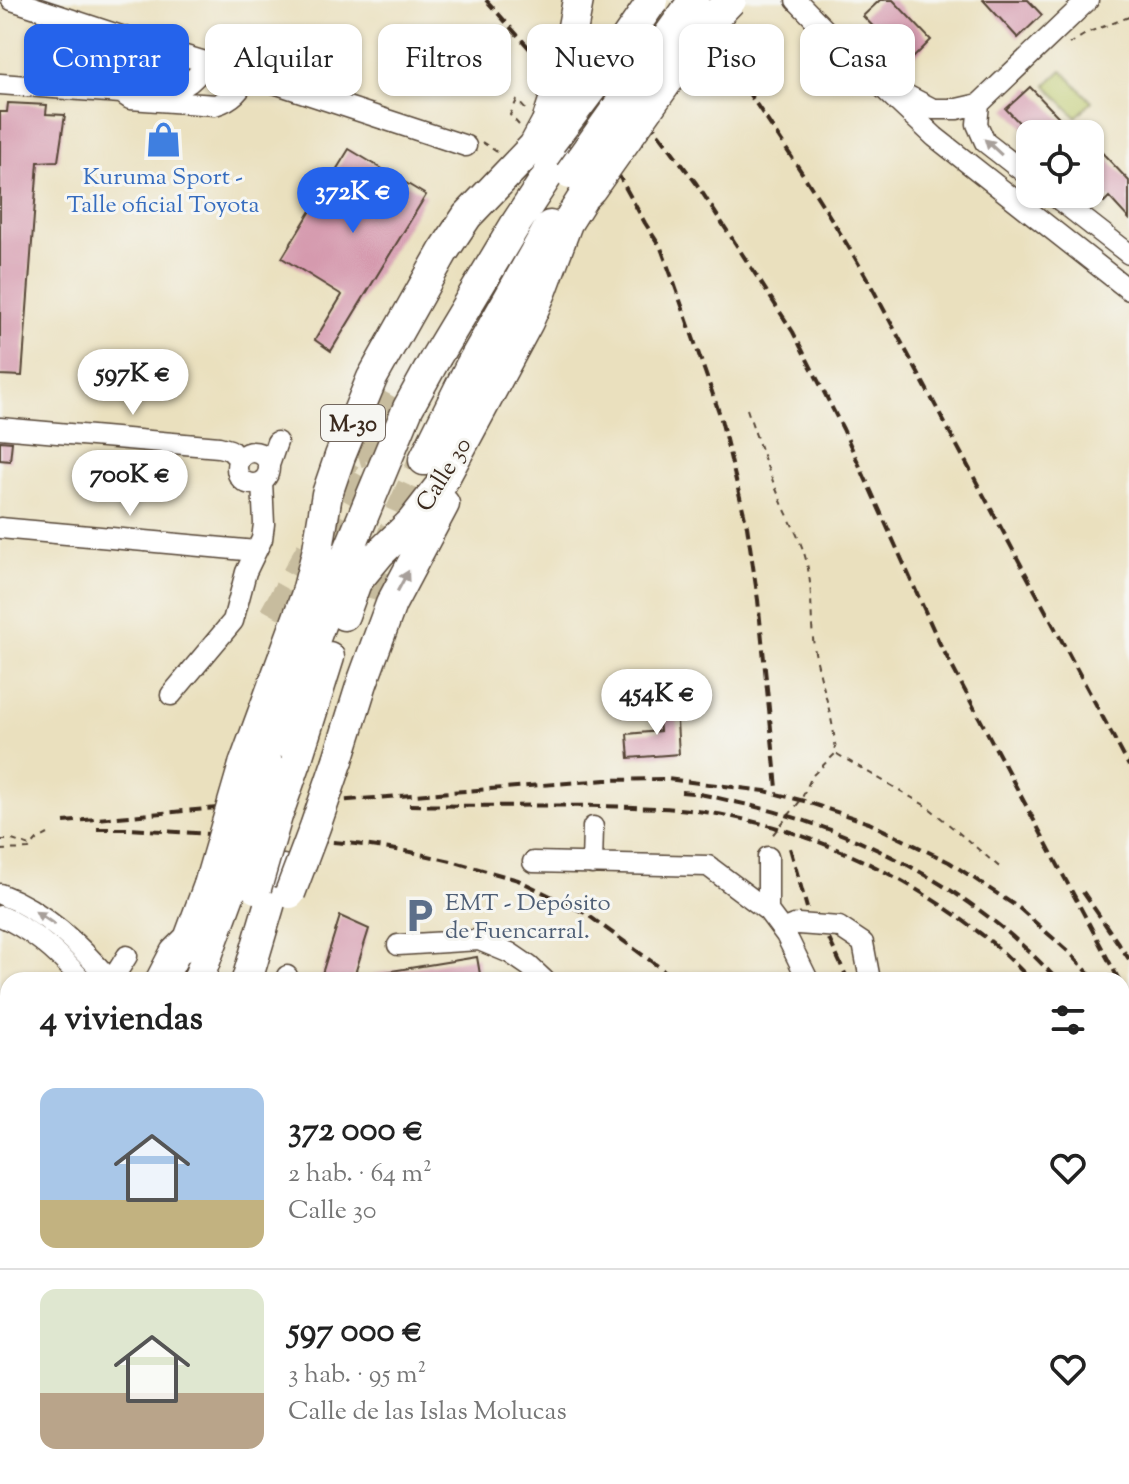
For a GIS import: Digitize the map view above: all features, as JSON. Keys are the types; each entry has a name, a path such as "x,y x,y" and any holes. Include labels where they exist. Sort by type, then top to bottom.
{"highway":[{"name":"Calle 30","path":"365,591 380,553 412,522 440,486 538,300 567,223 558,160 559,88 571,44 578,0"},
{"path":"247,972 248,886 278,764 365,591 370,539 419,420 476,319 595,84 653,0"},
{"path":"212,972 248,886 278,764 337,579 408,408 517,222 670,0"},
{"path":"424,460 470,367 558,160 697,0"},
{"path":"396,398 465,271 530,175 558,160 710,0"},
{"path":"558,160 588,184 718,0"},
{"name":"Calle 30","path":"248,886 277,816 278,764 306,596 327,494 372,378 443,252 467,216 534,146 558,160 591,189 708,24 731,0"},
{"path":"278,764 362,683 391,604 527,344 538,300"},
{"path":"165,972 175,953 175,928 248,886 315,827 278,764 274,616"},
{"path":"248,886 276,972"},
{"path":"248,886 253,972"}],"street":[{"path":"12,0 85,24"},
{"path":"796,0 935,137 1129,290"},
{"path":"813,0 836,24"},
{"path":"908,96 933,109 957,109 979,104 1088,0"},
{"path":"189,82 205,64"},
{"path":"0,84 24,85"},
{"path":"129,96 130,99 215,105 234,96"},
{"path":"318,96 474,144"},
{"path":"907,96 923,115 1129,282"},
{"path":"979,104 977,124 985,142 1016,166"},
{"path":"1070,208 1129,254"},
{"path":"0,428 219,447 230,450 239,459 253,451 263,455 262,539 246,572 233,621 171,695"},
{"path":"265,473 277,442"},
{"path":"0,528 256,551"},
{"path":"592,864 593,827"},
{"path":"768,857 768,911"},
{"path":"533,862 708,866 792,929 805,972"},
{"path":"0,894 21,902 55,925 104,972"},
{"path":"0,916 43,943 75,972"},
{"path":"792,929 839,927 863,943 868,972"},
{"path":"398,945 479,940 510,953 535,972"},
{"path":"116,972 127,956"}],"path":[{"path":"1064,46 1089,32 1129,17"},
{"path":"517,100 558,160 510,115 517,100"},
{"path":"474,144 491,149"},
{"path":"747,409 774,485 807,562 815,653 835,731 836,753 812,776 801,800 770,839 768,857"},
{"path":"836,753 928,807 1003,870"},
{"path":"0,850 24,850 48,834"},
{"path":"0,840 12,840 32,847"}],"green space":[{"path":"1062,70 1092,102 1076,117 1046,85"}],"building":[{"path":"880,0 893,0 931,40 915,56 915,24 871,24 863,16"},
{"path":"983,0 1028,0 1042,15 1018,38"},
{"path":"1030,87 1062,120 1017,120 1006,109"},
{"path":"8,103 47,105 46,114 65,115 58,161 38,162 22,376 0,375 0,112 7,112"},
{"path":"349,149 426,195 331,351 315,340 342,295 282,258"},
{"path":"1104,155 1129,181 1129,219 1109,197 1104,202"},
{"path":"0,441 12,442 10,461 0,460"},
{"path":"676,705 679,754 629,758 627,734 660,731 658,706"},
{"path":"340,916 369,929 356,972 322,972"},
{"path":"477,957 480,972 385,972"}],"tunnel":[{"path":"274,616 396,398"},
{"path":"340,479 351,460 364,456"},
{"path":"373,600 397,520 424,460"}],"railway":[{"path":"486,0 573,97 661,248 674,283 720,415 747,526 758,600 777,788"},
{"path":"567,0 650,122 696,183 793,332 843,429 939,642 1115,972"},
{"path":"685,0 802,173 868,280 1129,766"},
{"path":"310,803 606,780 667,779 765,791 869,823 949,862 1019,908 1088,972"},
{"path":"681,792 780,813 868,845 910,866 989,917 1049,972"},
{"path":"409,805 668,808 767,825 841,851 912,887 984,936 1023,972"},
{"path":"64,822 217,808"},
{"path":"97,829 209,834"},
{"path":"297,839 411,852 518,880 585,913 666,972"},
{"path":"790,848 807,908"},
{"path":"1083,892 1129,959"},
{"path":"829,939 844,972"}],"place":[{"name":"Kuruma Sport - Talle oficial Toyota","path":"163,139"},
{"name":"EMT - Depósito de Fuencarral.","path":"419,916"}]}
